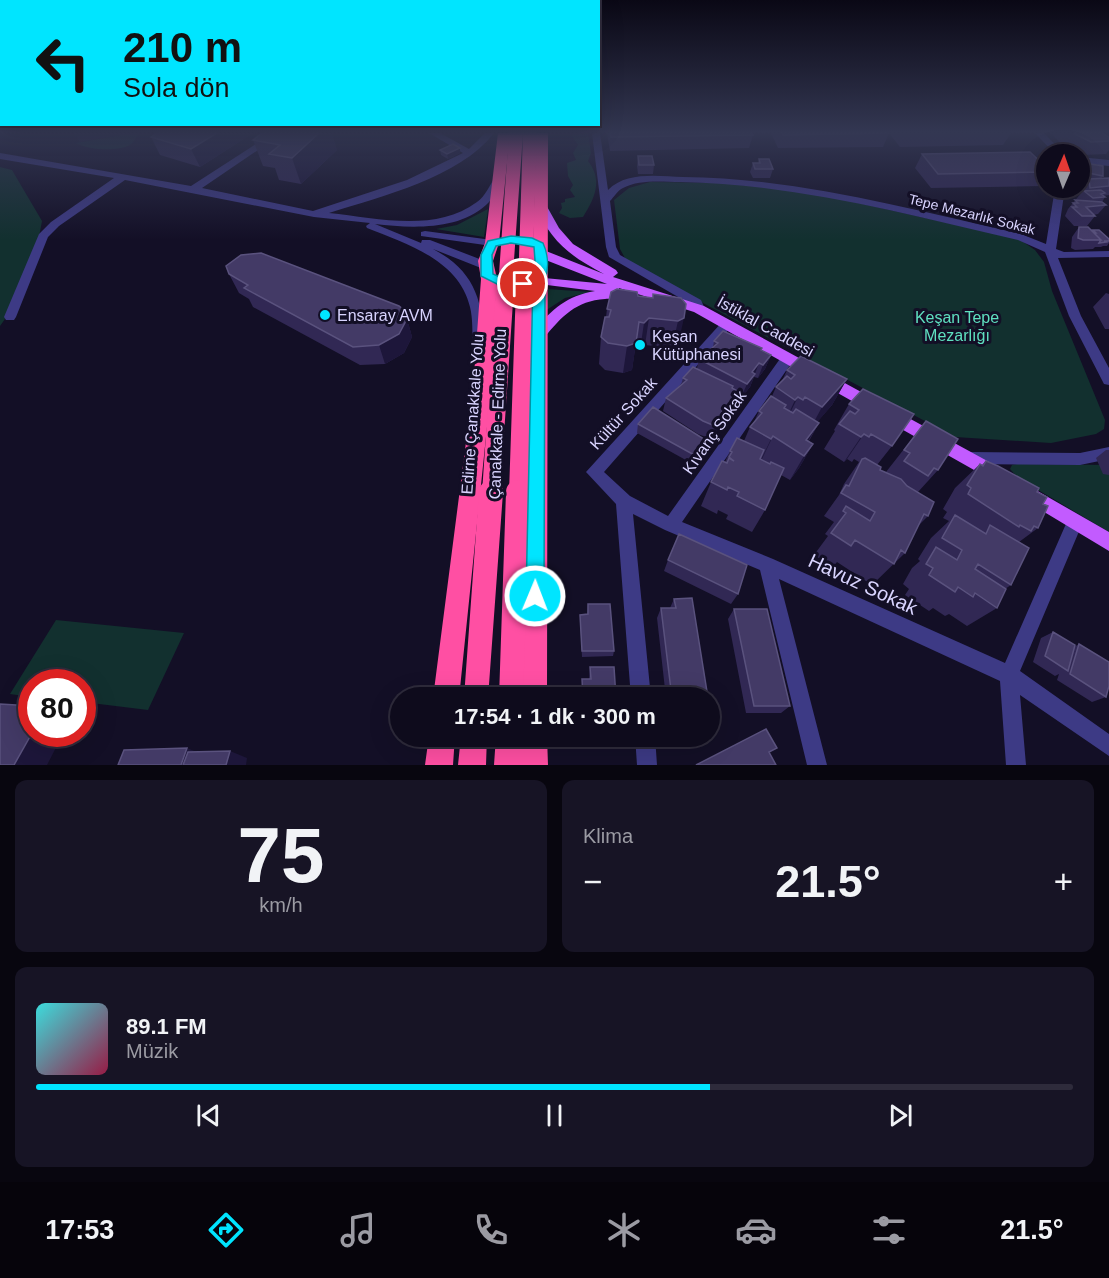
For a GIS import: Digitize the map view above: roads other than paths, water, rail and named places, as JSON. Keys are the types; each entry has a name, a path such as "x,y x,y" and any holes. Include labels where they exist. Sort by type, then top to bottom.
{"highway":[{"path":"447,687 482,388 488,273 486,255 492,243 501,169"},
{"name":"Edirne Çanakkale Yolu","path":"477,687 513,169"},
{"name":"Çanakkale - Edirne Yolu","path":"511,687 529,169"},
{"path":"534,687 539,280 542,274 541,169"},
{"path":"492,243 511,240 532,242 540,249"},
{"path":"488,273 523,284 539,280"},
{"path":"439,765 440,747"},
{"path":"472,765 473,747"},
{"path":"508,765 509,747"},
{"path":"534,747 534,765"}],"main road":[{"path":"540,202 556,236 576,254 667,305 710,322 727,324"},
{"path":"540,249 593,275 647,295"},
{"path":"539,280 612,288 647,295"},
{"path":"539,334 563,307 577,300 613,295 647,295"},
{"name":"İstiklal Caddesi","path":"647,295 699,309 969,458 1109,542"}],"street":[{"path":"74,169 193,189 314,214 421,224 451,219 483,203 500,175"},
{"path":"193,189 224,169"},
{"path":"314,214 413,181 441,169"},
{"path":"601,169 612,251 617,259 697,303 699,309"},
{"path":"10,317 43,236 56,224 123,177"},
{"name":"Tepe Mezarlık Sokak","path":"606,199 618,186 641,179 715,180 787,187 835,195 1020,237 1033,241 1050,252"},
{"path":"1058,198 1050,252 1075,316 1109,380"},
{"path":"356,219 446,238 492,243"},
{"path":"356,219 441,247 488,273"},
{"path":"356,219 433,252 465,283 472,294 476,309 482,388"},
{"path":"1050,252 1063,256 1103,255 1109,262"},
{"name":"Kültür Sokak","path":"594,472 727,324"},
{"name":"Kıvanç Sokak","path":"671,525 787,359"},
{"path":"969,458 1080,459 1109,453"},
{"name":"Havuz Sokak","path":"594,472 624,501 671,525 767,565 1009,675 1109,746"},
{"path":"624,501 640,687"},
{"path":"1016,765 1009,675 1075,522"},
{"path":"767,565 817,765"},
{"path":"646,747 647,765"}],"place":[{"name":"Ensaray AVM","path":"325,315"},
{"name":"Keşan Kütüphanesi","path":"640,345"}],"park label":[{"name":"Keşan Tepe Mezarlığı","path":"957,326"}]}
